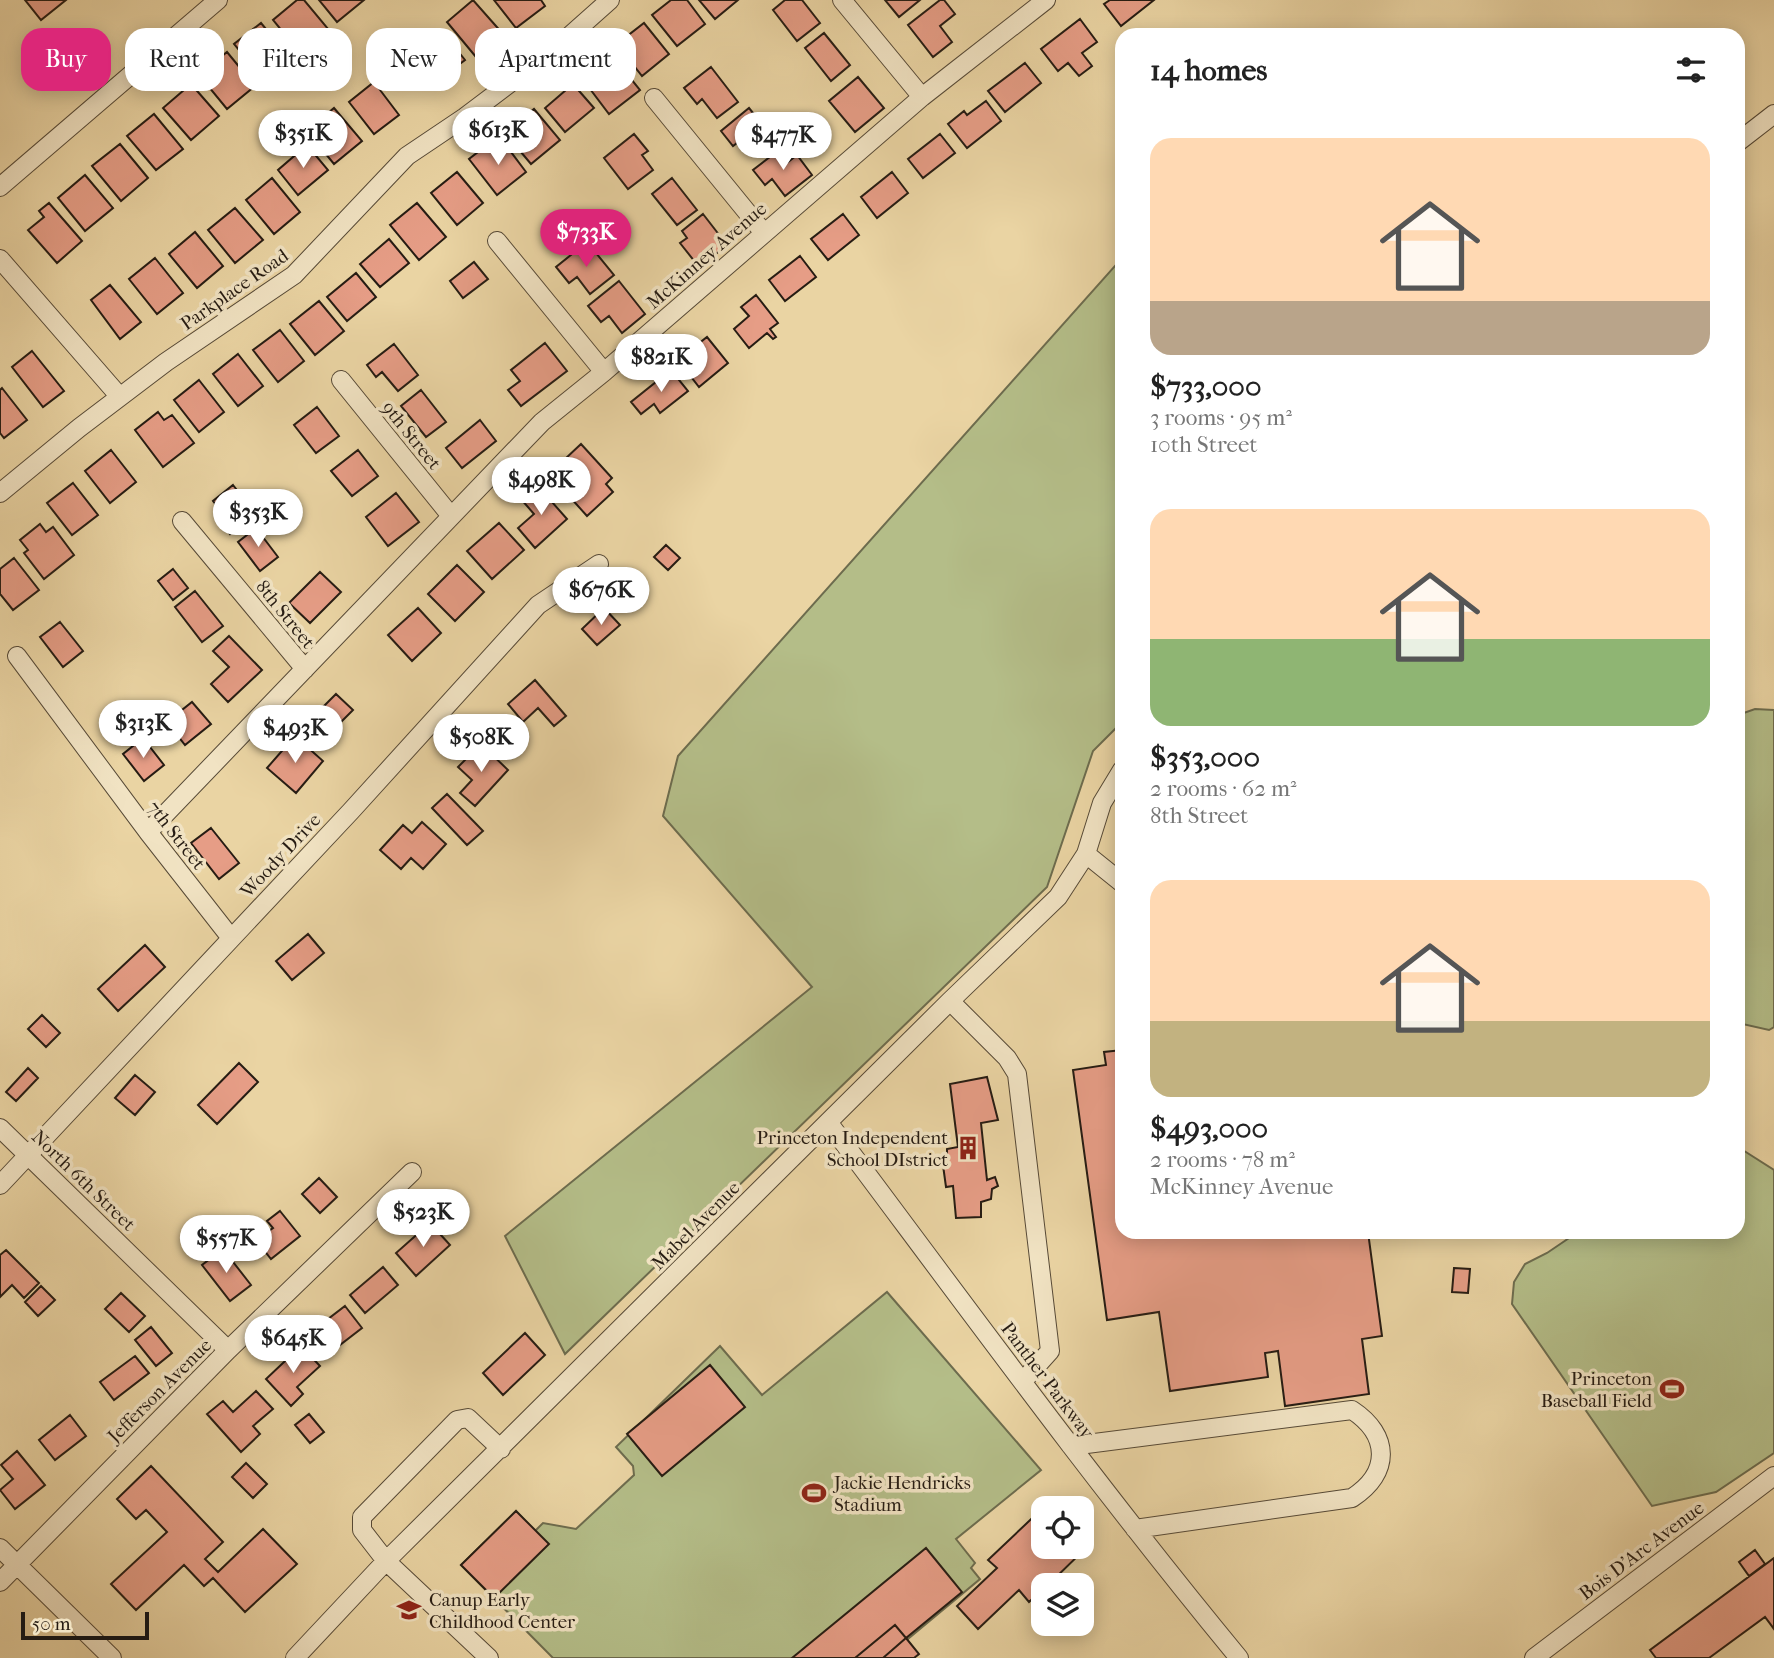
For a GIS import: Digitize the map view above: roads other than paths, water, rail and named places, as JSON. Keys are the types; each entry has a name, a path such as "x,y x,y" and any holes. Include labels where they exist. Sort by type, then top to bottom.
{"street":[{"path":"0,187 218,0"},
{"name":"Parkplace Road","path":"0,494 166,362 294,275 407,156 465,117 555,49 610,0"},
{"path":"842,0 922,97"},
{"name":"McKinney Avenue","path":"148,832 542,422 604,372 922,97 1046,0"},
{"path":"654,98 764,233"},
{"path":"1745,137 1774,114"},
{"path":"497,241 604,372"},
{"path":"0,259 120,397"},
{"name":"9th Street","path":"341,380 451,516"},
{"name":"8th Street","path":"182,520 305,669"},
{"name":"Woody Drive","path":"0,1185 351,811 538,605 599,565"},
{"name":"7th Street","path":"17,656 148,832 231,937"},
{"name":"Mabel Avenue","path":"295,1658 386,1561 1058,897 1086,854 1102,803 1115,782"},
{"path":"1086,854 1115,877"},
{"path":"950,1001 1007,1058 1017,1074 1050,1350 1023,1381"},
{"name":"Panther Parkway","path":"828,1122 1071,1446 1239,1658"},
{"name":"North 6th Street","path":"0,1128 228,1350"},
{"name":"Jefferson Avenue","path":"0,1582 228,1350 412,1172"},
{"path":"1071,1446 1352,1410 1365,1419 1375,1431 1381,1446 1380,1467 1366,1490 1352,1498 1135,1529"},
{"path":"489,1658 386,1561 362,1530 362,1517 457,1420 468,1418 501,1449"},
{"name":"Bois D'Arc Avenue","path":"1534,1658 1774,1476"},
{"path":"0,1548 112,1658"}],"place":[{"name":"Princeton Independent School DIstrict","path":"968,1148"},
{"name":"Princeton Baseball Field","path":"1672,1389"},
{"name":"Jackie Hendricks Stadium","path":"814,1493"},
{"name":"Canup Early Childhood Center","path":"409,1610"}]}
